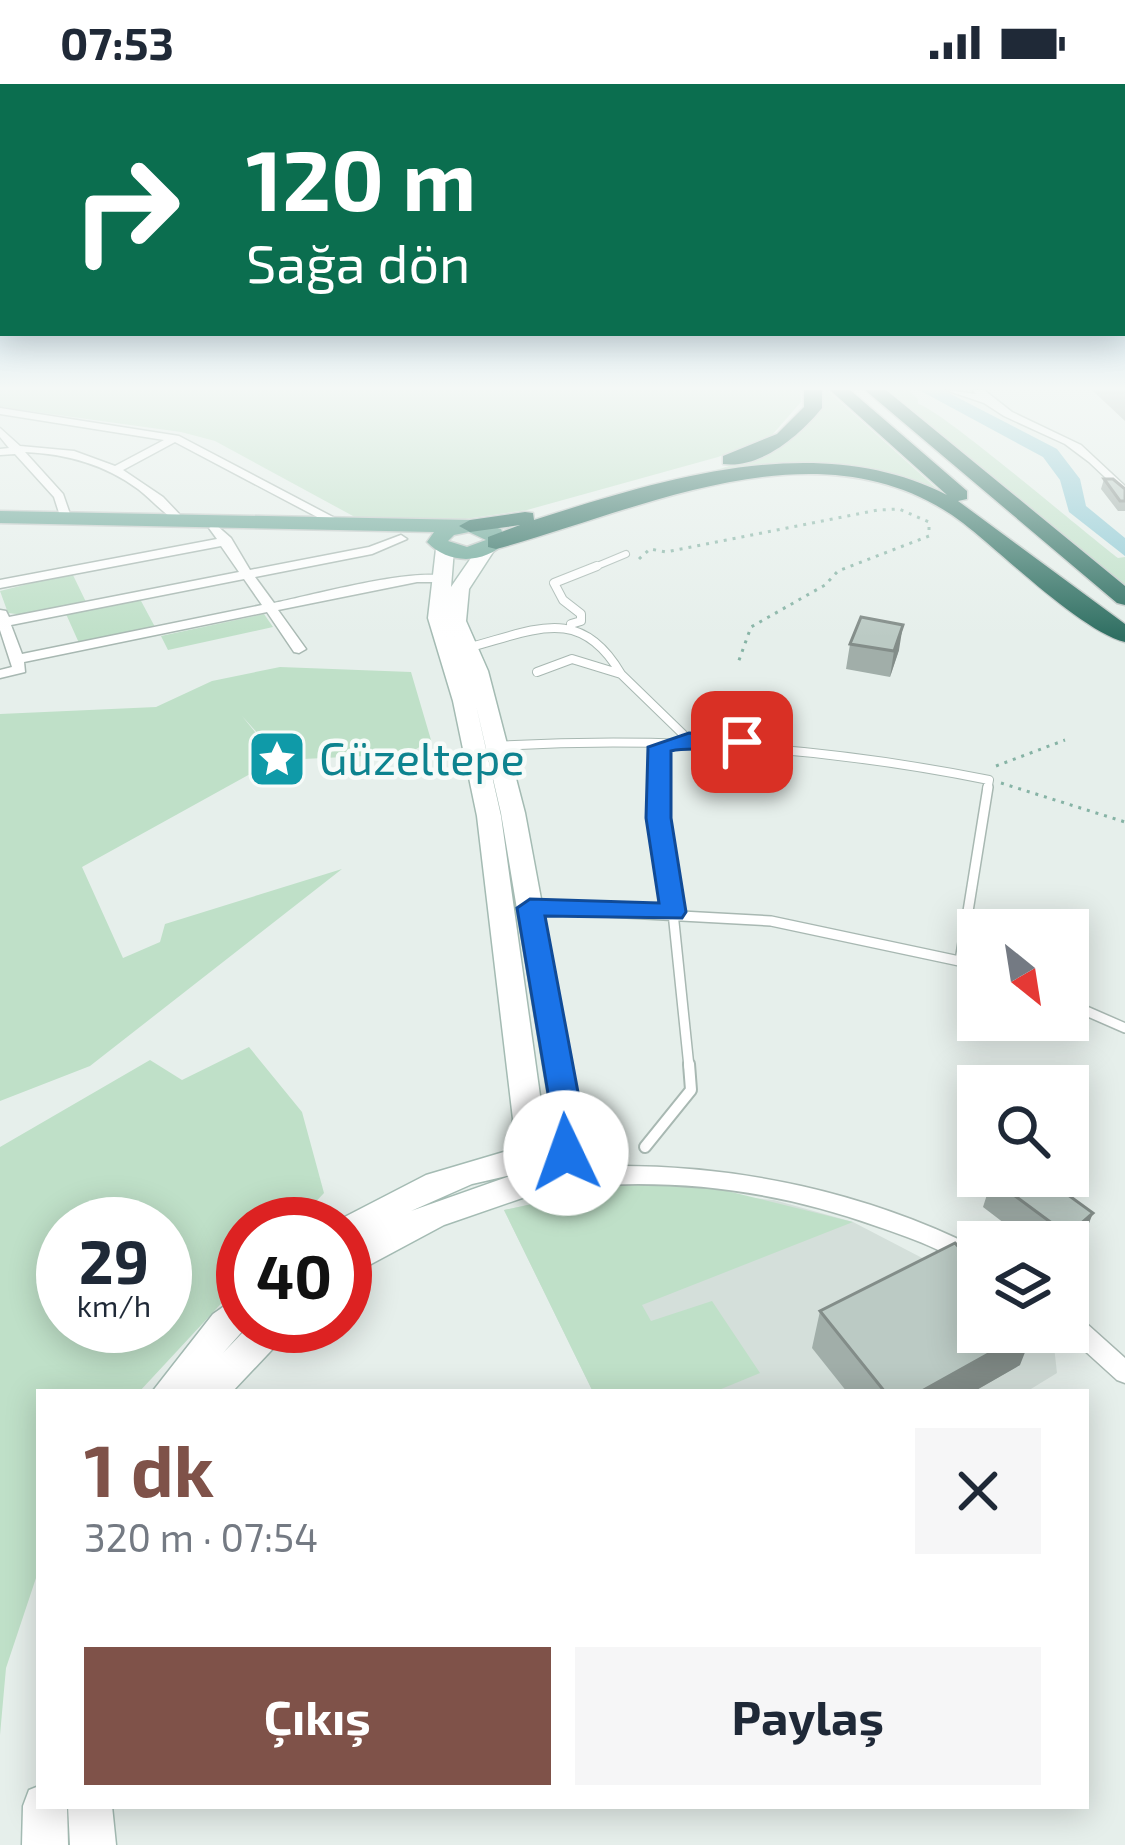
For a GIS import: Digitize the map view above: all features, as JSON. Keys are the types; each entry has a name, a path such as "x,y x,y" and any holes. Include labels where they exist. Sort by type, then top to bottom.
{"highway":[{"path":"465,526 530,517 685,472"},
{"path":"491,546 544,523 744,472"},
{"path":"843,472 896,482 952,506 1035,573 1125,634"},
{"path":"935,472 1125,634"},
{"path":"973,472 1125,598"}],"main road":[{"path":"0,518 465,526 494,533 491,546 442,548 401,539 0,527"},
{"path":"442,548 442,532 465,526"}],"street":[{"path":"37,472 59,496 65,517"},
{"path":"125,472 154,493 176,518"},
{"path":"241,472 344,526"},
{"path":"0,584 221,535 299,649"},
{"path":"0,674 20,669 1,620 371,550 401,539"},
{"path":"372,1250 524,1173 555,1164 566,1153 570,1135 496,746 478,671 456,621 458,589 491,546"},
{"path":"442,548 444,578 438,618 464,701 489,816 527,1119 524,1173"},
{"path":"17,659 417,578 444,578"},
{"path":"527,1119 573,1166 614,1173"},
{"path":"372,1216 457,1179 524,1173 703,1174 784,1188 885,1221 957,1251"},
{"path":"173,1389 216,1339"},
{"path":"1089,1340 1125,1373"},
{"path":"211,1389 246,1353"},
{"path":"45,1809 45,1845"},
{"path":"90,1809 93,1845"}],"lane":[{"path":"466,648 581,621 581,614 562,600 554,583 626,554"},
{"path":"563,626 589,630 602,638 621,674 689,740"},
{"path":"538,672 572,659 621,674"},
{"path":"645,1148 691,1090 688,1010 658,818 659,747 689,740"},
{"path":"496,746 689,740 810,748 989,780 968,909"},
{"path":"530,908 673,912 771,922 957,960"},
{"path":"1089,1012 1125,1028"}],"path":[{"path":"590,566 628,565 650,549 666,552 878,510 899,509 929,522 929,536 838,571 825,585 751,627 738,663"},
{"path":"1065,740 996,766 989,780 1125,822"}],"shaded area":[{"path":"616,1186 774,1200 853,1222 957,1276 957,1353 1055,1353 1057,1373 1031,1389 592,1389 504,1210"}],"green space":[{"path":"272,472 663,472 527,510 438,523 364,522"},
{"path":"875,472 918,472 945,496"},
{"path":"987,472 1012,472 1118,558 1125,557 1125,585"},
{"path":"72,573 86,602 24,615 8,613 0,591"},
{"path":"140,599 155,627 79,643 66,614"},
{"path":"264,614 273,627 168,650 161,636"},
{"name":"Güzeltepe","path":"280,667 411,672 431,740 408,754 282,760 242,716 277,759 82,867 123,958 160,942 165,924 342,869 90,1066 0,1101 0,714 156,707 212,681"},
{"path":"249,1047 302,1112 324,1193 320,1197 216,1197 216,1309 192,1335 192,1197 36,1197 36,1353 175,1353 142,1389 36,1389 36,1578 6,1668 0,1735 0,1147 150,1060 182,1080"},
{"path":"616,1186 715,1188 853,1222 642,1305 651,1321 712,1301 760,1373 721,1389 592,1389 504,1210"}],"building":[{"path":"1104,479 1113,479 1125,489 1125,501 1120,501"},
{"path":"861,617 903,625 894,651 850,644"},
{"path":"1016,1197 1071,1197 1093,1213 1084,1221 1049,1221"},
{"path":"955,1243 957,1353 990,1353 925,1389 883,1389 820,1311"}],"waterway":[{"path":"1065,472 1076,508 1125,549"}],"place":[{"name":"Güzeltepe","path":"277,759"}],"route":[{"path":"566,1153 570,1135 530,908 673,912 658,818 659,747 689,740 742,742"}]}
